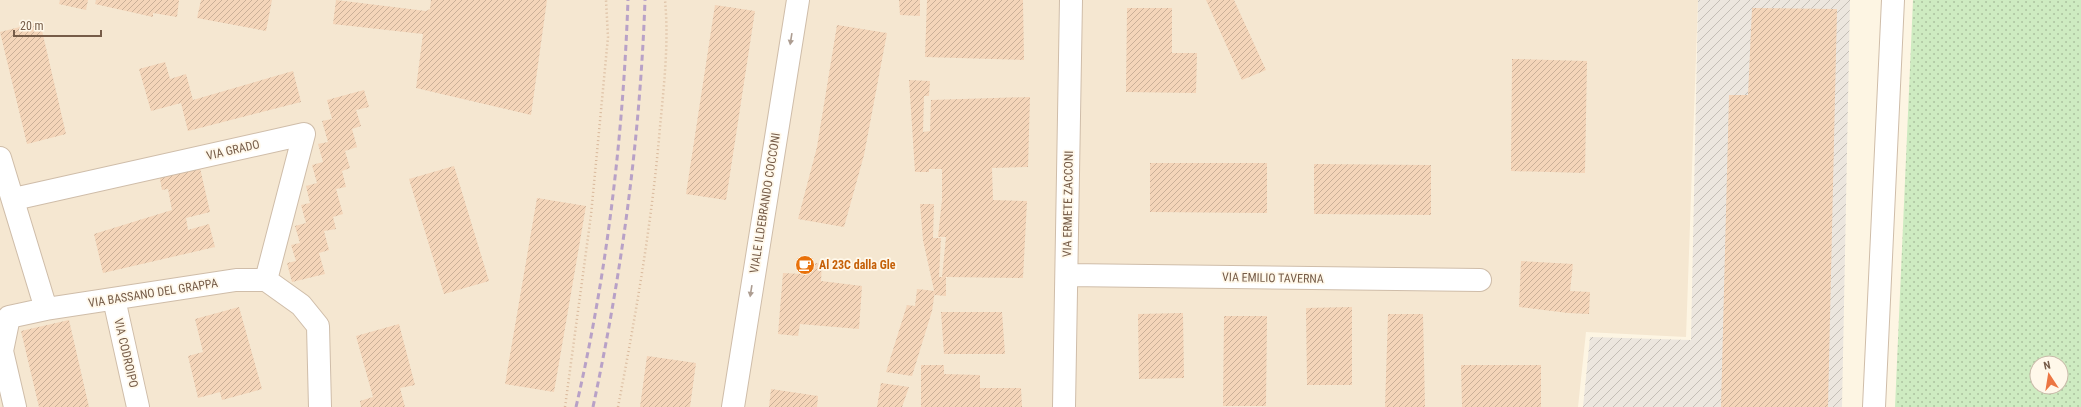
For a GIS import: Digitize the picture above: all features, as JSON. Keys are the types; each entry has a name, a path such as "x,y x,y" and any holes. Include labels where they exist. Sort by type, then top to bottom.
{"street":[{"name":"VIALE ILDEBRANDO COCCONI","path":"732,407 798,0"},
{"name":"VIA ERMETE ZACCONI","path":"1064,407 1071,0"},
{"path":"1874,407 1893,0"},
{"name":"VIA GRADO","path":"14,199 304,134 266,280"},
{"path":"0,158 14,199 46,309"},
{"name":"VIA EMILIO TAVERNA","path":"1067,275 1480,280"},
{"name":"VIA BASSANO DEL GRAPPA","path":"15,407 2,351 9,317 46,309 236,280 266,280"},
{"path":"266,280 301,305 318,326 320,407"},
{"name":"VIA CODROIPO","path":"114,299 138,407"}],"path":[{"path":"565,407 591,214 608,38 606,0"},
{"path":"618,407 634,326 652,206 664,85 668,23 665,0"}],"shaded area":[{"path":"0,0 1698,0 1686,337 1586,332 1578,407 0,407"},
{"path":"1698,0 1850,0 1842,407 1583,407 1590,337 1691,340"}],"green space":[{"path":"1913,0 2081,0 2081,407 1895,407"}],"building":[{"path":"60,0 88,0 86,10 59,4"},
{"path":"96,0 179,0 177,17 153,13 153,17 95,4"},
{"path":"201,0 272,0 266,31 197,18"},
{"path":"336,0 426,11 430,9 431,0 547,0 531,115 416,88 423,34 333,24"},
{"path":"899,0 920,0 920,16 900,15"},
{"path":"927,0 1023,0 1024,60 925,57"},
{"path":"1206,0 1234,0 1266,70 1242,80"},
{"path":"715,5 755,11 726,200 686,194"},
{"path":"1127,8 1172,8 1172,53 1197,53 1196,93 1126,92"},
{"path":"1752,8 1837,9 1828,407 1721,407 1729,95 1748,95"},
{"path":"40,22 66,134 27,144 0,32"},
{"path":"837,25 887,33 864,155 844,227 798,219 817,147"},
{"path":"1512,59 1587,61 1585,173 1511,171"},
{"path":"165,62 170,79 186,74 193,100 293,71 301,102 188,131 181,103 151,111 139,69"},
{"path":"909,80 930,81 929,96 924,96 923,132 930,131 931,100 1030,97 1028,167 992,168 993,200 1027,201 1023,278 946,277 946,296 935,295 923,240 920,204 934,204 933,238 941,238 939,277 942,277 946,237 938,237 942,200 942,169 929,169 929,172 915,172"},
{"path":"364,90 369,107 356,110 361,126 352,129 357,147 345,151 350,168 342,171 346,187 336,189 343,214 333,217 336,229 324,231 329,250 319,253 325,274 292,282 287,263 296,261 291,245 300,243 295,226 306,223 301,205 310,203 306,186 317,183 312,165 323,162 318,144 328,142 322,121 332,119 327,100"},
{"path":"198,159 210,212 186,218 188,230 209,224 215,247 103,273 94,234 172,210 168,189 162,190 158,167"},
{"path":"1150,163 1267,163 1267,213 1150,212"},
{"path":"1314,164 1431,165 1431,215 1314,214"},
{"path":"454,166 489,281 444,294 409,179"},
{"path":"537,198 586,206 554,392 505,384"},
{"path":"803,261 822,264 821,281 862,286 859,329 800,324 798,336 778,334 783,273 802,274"},
{"path":"1521,261 1573,264 1570,291 1590,292 1589,314 1519,307"},
{"path":"917,289 935,291 932,311 912,376 886,372 907,305 915,306"},
{"path":"239,307 262,389 222,400 220,392 198,398 188,356 203,352 195,319"},
{"path":"1352,307 1352,385 1307,385 1306,308"},
{"path":"941,312 1002,312 1005,354 944,354"},
{"path":"1183,313 1184,378 1139,379 1138,314"},
{"path":"1388,314 1423,314 1425,407 1385,407"},
{"path":"1224,316 1267,316 1266,406 1223,406"},
{"path":"69,320 89,407 39,407 21,331"},
{"path":"399,324 415,385 400,388 405,407 361,407 360,401 373,397 356,336"},
{"path":"647,356 696,363 690,407 640,407"},
{"path":"921,365 944,365 944,374 980,375 980,388 1021,388 1022,407 921,407"},
{"path":"1461,365 1541,365 1541,407 1462,407"},
{"path":"881,383 909,387 902,407 877,407"},
{"path":"771,389 818,396 817,407 769,407"}],"railway":[{"path":"576,407 596,307 612,205 622,103 628,0"},
{"path":"593,407 613,306 628,205 639,103 645,0"}],"place":[{"name":"Al 23C dalla Gle","path":"805,265"}]}
